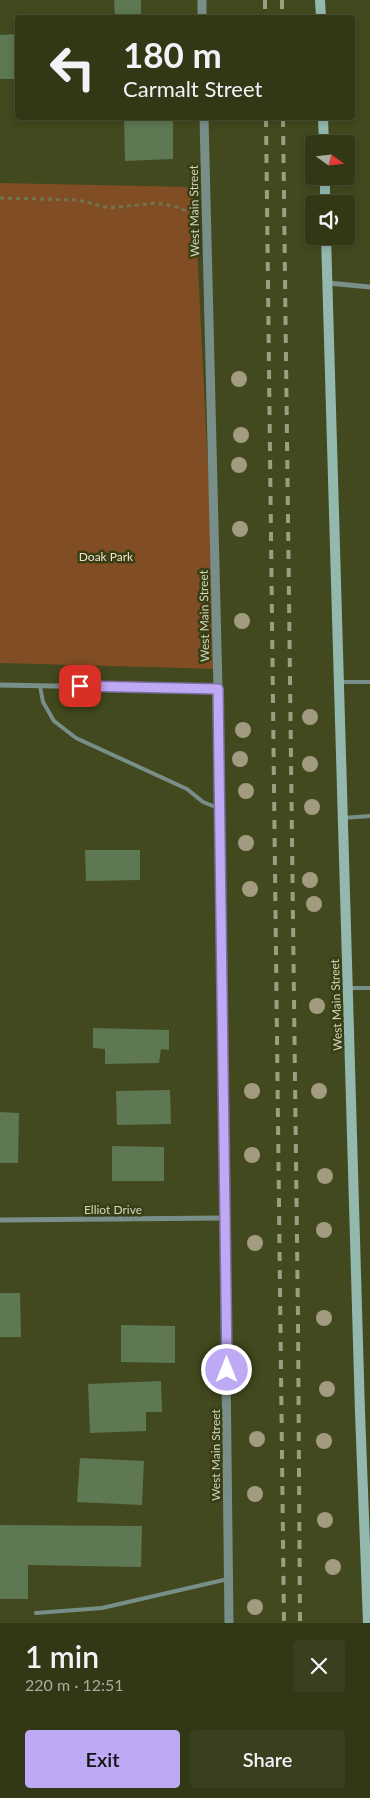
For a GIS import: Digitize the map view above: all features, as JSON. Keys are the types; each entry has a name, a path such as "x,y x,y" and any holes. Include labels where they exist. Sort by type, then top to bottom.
{"main road":[{"path":"320,0 321,15"},
{"path":"323,120 324,135"},
{"name":"West Main Street","path":"326,245 368,1623"}],"street":[{"path":"202,0 202,15"},
{"name":"West Main Street","path":"204,120 220,809 229,1623"},
{"path":"328,283 370,287"},
{"path":"0,685 218,689"},
{"name":"Elliot Drive","path":"0,1220 225,1218"}],"lane":[{"path":"339,682 370,682"},
{"path":"40,686 43,702 54,721 76,738 187,789 203,802 220,809"},
{"path":"343,818 370,816"},
{"path":"348,988 370,988"},
{"path":"36,1613 102,1608 228,1579"}],"path":[{"path":"0,198 78,200 109,208 155,203 174,206 207,218"}],"green space":[{"name":"Doak Park","path":"0,183 192,187 196,228 218,669 0,663"}],"building":[{"path":"114,0 141,0 141,15 115,15"},
{"path":"15,34 15,79 0,79 0,35"},
{"path":"124,120 173,120 173,159 125,161"},
{"path":"85,850 140,850 140,880 86,881"},
{"path":"93,1028 169,1030 169,1050 161,1049 159,1063 105,1064 105,1049 93,1048"},
{"path":"170,1090 171,1124 117,1125 116,1091"},
{"path":"0,1112 19,1113 18,1163 0,1163"},
{"path":"112,1146 164,1147 164,1181 112,1181"},
{"path":"0,1293 20,1293 21,1337 0,1337"},
{"path":"121,1325 175,1326 175,1363 121,1362"},
{"path":"161,1381 162,1412 146,1412 146,1431 90,1433 88,1384"},
{"path":"80,1458 144,1461 142,1505 77,1502"},
{"path":"0,1525 142,1526 141,1567 28,1565 28,1599 0,1599"}],"railway":[{"path":"265,0 265,15"},
{"path":"282,0 282,15"},
{"path":"266,120 284,1623"},
{"path":"283,120 300,1623"}],"route":[{"path":"80,686 218,689 227,1370"}]}
